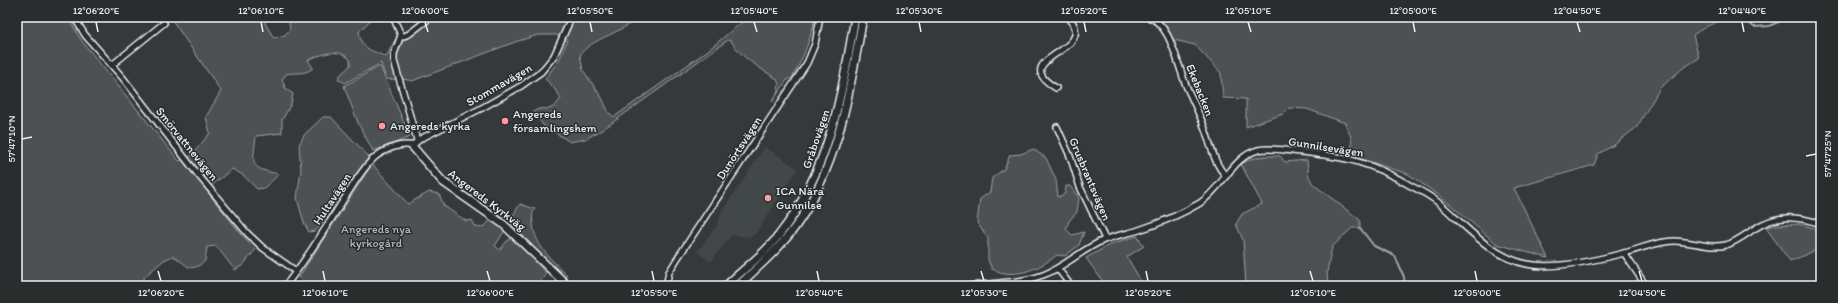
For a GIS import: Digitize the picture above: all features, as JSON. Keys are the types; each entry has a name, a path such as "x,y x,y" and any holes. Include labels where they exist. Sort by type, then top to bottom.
{"main road":[{"name":"Gråbovägen","path":"728,284 778,237 801,203 816,174 833,127 840,101 856,17"},
{"name":"Gråbovägen","path":"738,286 788,236 805,212 820,182 839,133 846,110 863,17"},
{"name":"Angereds Kyrkväg","path":"415,143 443,182 504,224 568,286"},
{"path":"721,286 728,284"}],"street":[{"name":"Smörvattnevägen","path":"74,17 85,35 112,65 199,176 247,233 263,248 296,271"},
{"path":"393,17 398,24 401,37 394,54 394,61 415,143"},
{"path":"401,37 409,34 431,17"},
{"name":"Stommavägen","path":"415,143 521,86 541,72 554,56 570,17"},
{"name":"Dunörtsvägen","path":"666,286 669,272 679,256 807,63 815,44 820,17"},
{"path":"1056,88 1044,79 1041,74 1041,65 1064,49 1072,40 1075,34 1075,27 1068,17"},
{"name":"Ekebacken","path":"1148,17 1156,19 1167,35 1205,129 1212,152 1222,172 1226,176"},
{"path":"112,65 164,23"},
{"name":"Grusbrantsvägen","path":"1057,127 1070,156 1080,187 1105,239"},
{"name":"Hultavägen","path":"285,286 369,163 380,154 389,150 404,144 415,143"},
{"name":"Gunnilsevägen","path":"969,286 1042,276 1058,269 1105,239 1148,227 1174,217 1198,204 1213,193 1241,159 1252,152 1263,150 1290,151 1345,158 1369,164 1387,171 1437,201 1496,252 1513,260 1540,266 1558,266 1624,253 1659,243 1674,241 1707,246 1723,246 1732,243 1771,220 1782,217 1799,217 1821,224"},
{"path":"1624,253 1646,286"},
{"path":"1058,269 1071,286"}],"shaded area":[{"path":"765,147 798,169 756,233 751,237 731,235 711,262 697,252 717,225 722,211"}],"green space":[{"path":"17,17 68,17 81,40 179,161 191,156 210,133 206,117 221,91 170,17 263,17 274,38 285,35 290,29 288,17 373,17 359,32 360,38 362,43 368,49 386,57 395,40 415,27 426,17 637,17 631,23 592,44 580,55 583,70 602,98 609,113 614,117 707,51 748,17 815,17 809,41 796,71 792,78 787,80 772,102 777,94 777,79 745,58 731,41 728,40 602,130 585,139 570,142 543,125 533,112 553,107 561,98 545,79 559,60 567,41 557,35 538,35 515,42 412,81 403,79 386,79 381,63 345,83 338,79 350,66 350,60 346,56 336,53 319,56 308,60 313,68 310,70 286,74 282,80 286,89 293,94 291,104 282,120 282,133 256,136 254,153 255,164 262,170 279,174 264,188 257,189 243,175 232,169 206,190 242,235 256,249 243,265 235,270 216,246 207,247 205,261 195,267 188,267 173,256 164,260 144,277 145,286 17,286"},
{"path":"1153,17 1740,17 1726,19 1715,23 1693,35 1699,58 1683,68 1660,88 1637,127 1614,145 1598,154 1594,165 1514,188 1548,258 1497,244 1440,196 1408,174 1353,156 1351,137 1345,123 1307,109 1289,108 1283,114 1246,127 1246,99 1223,98 1221,73 1195,45 1174,40 1158,18"},
{"path":"380,66 410,137 373,151 358,123 344,86"},
{"path":"323,117 331,117 369,157 345,192 340,192 337,195 332,211 315,231 309,232 304,223 297,198 301,170 299,145 304,135"},
{"path":"1033,149 1046,158 1056,180 1058,197 1065,194 1066,186 1070,186 1079,198 1077,212 1069,221 1066,229 1072,235 1084,232 1079,245 1065,256 1057,255 1042,265 1026,271 1017,273 1000,272 992,269 988,260 988,238 977,223 980,199 990,192 992,178 1004,169 1010,155 1021,154"},
{"path":"1264,156 1280,156 1285,162 1307,160 1309,177 1313,184 1360,220 1360,228 1352,228 1332,247 1327,272 1328,285 1246,286 1243,240 1236,224 1242,214 1262,204 1241,164 1251,159"},
{"name":"Angereds nya kyrkogård","path":"372,164 408,204 429,192 439,194 444,206 466,221 472,220 475,226 479,228 486,225 491,219 505,230 495,246 500,250 506,242 512,238 515,239 546,273 538,286 307,286 299,277"},
{"path":"520,204 535,209 533,213 534,232 545,252 567,275 564,277 512,225 510,220"},
{"path":"1799,224 1821,230 1821,250 1790,261 1766,228 1774,225"},
{"path":"1137,236 1144,246 1127,257 1144,286 1106,286 1086,258 1113,243"}],"waterway":[{"path":"1741,17 1754,27 1769,26 1790,17"},
{"path":"1360,228 1374,246 1395,256 1404,277 1405,286"}],"place":[{"name":"Angereds församlingshem","path":"505,121"},
{"name":"Angereds kyrka","path":"382,126"},
{"name":"ICA Nära Gunnilse","path":"768,198"}]}
